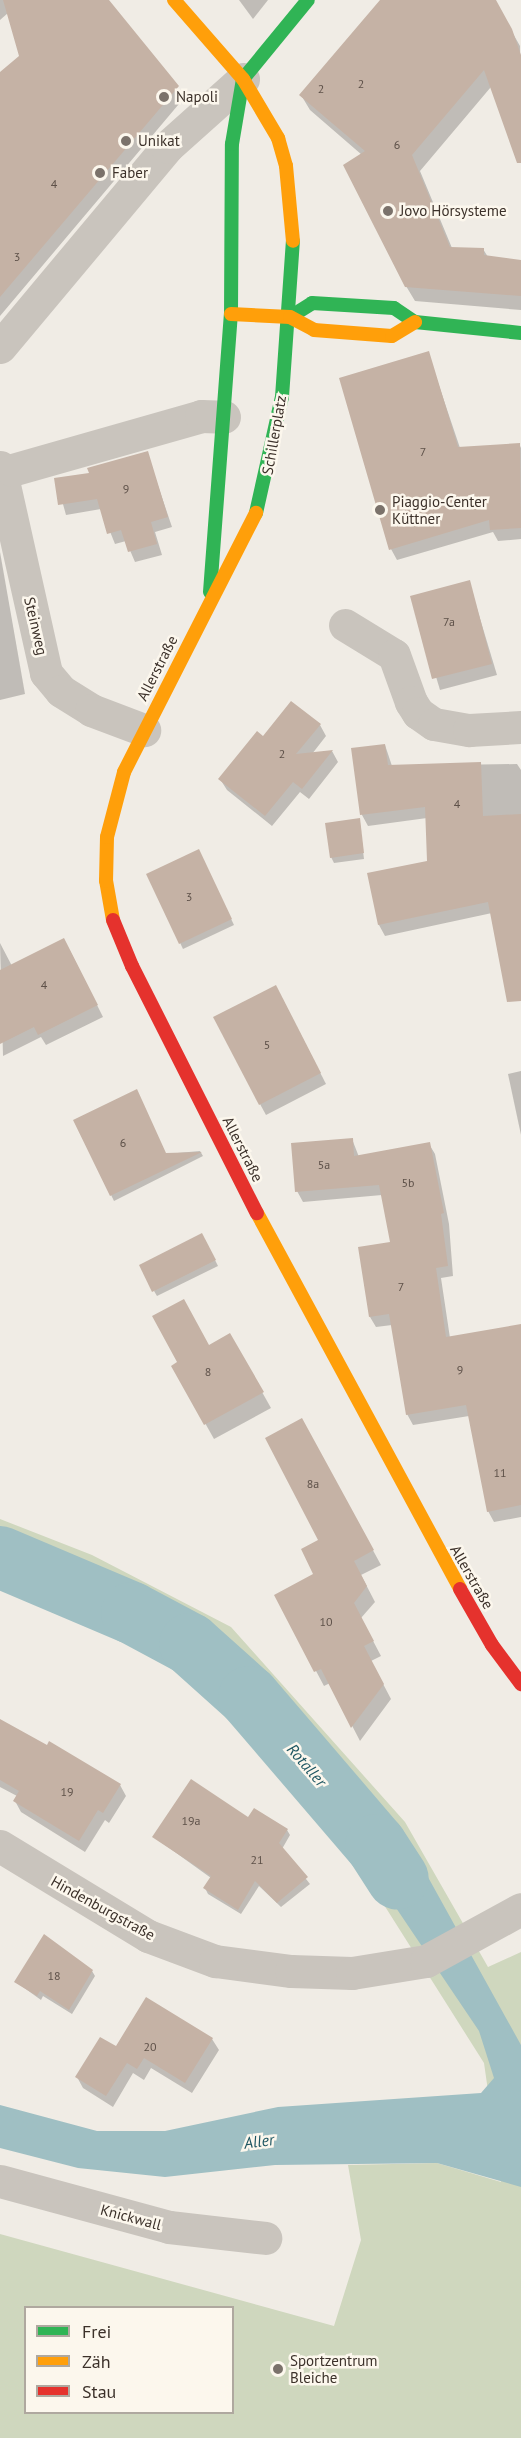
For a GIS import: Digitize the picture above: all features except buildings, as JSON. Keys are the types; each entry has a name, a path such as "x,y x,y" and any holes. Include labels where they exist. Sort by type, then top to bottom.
{"street":[{"name":"Schillerplatz","path":"174,0 243,79 278,138 286,166 293,232 290,317 282,397 261,500 246,537 209,603"},
{"path":"0,346 167,147 243,79 308,0"},
{"path":"209,603 231,314 232,144 243,79"},
{"path":"167,147 203,146"},
{"path":"290,317 312,303 394,308 415,322 521,333"},
{"path":"231,314 290,317 314,330 392,336 415,322"},
{"path":"6,469 201,416 224,417"},
{"name":"Steinweg","path":"6,469 46,674 61,691 91,710 144,730"},
{"name":"Allerstraße","path":"209,603 124,772 107,837 106,881 113,920 132,966 234,1170 404,1491 492,1645 521,1684"},
{"path":"345,626 394,655 411,702 418,713 434,724 469,730 521,727"},
{"name":"Hindenburgstraße","path":"0,1846 148,1936 215,1960 291,1971 352,1973 426,1960 468,1941 521,1909"},
{"name":"Knickwall","path":"0,2181 169,2227 265,2238"}],"green space":[{"path":"0,1519 92,1555 231,1627 405,1822 488,1967 521,1952 521,2438 0,2438 0,2234 334,2326 361,2240 348,2165 437,2163 501,2182 484,2063 367,1878 247,1731 180,1660 0,1578"}],"water":[{"name":"Aller","path":"363,1793 413,1850 521,2045 521,2187 437,2163 275,2165 165,2177 78,2168 0,2148 0,2105 97,2131 165,2131 278,2107 481,2093 494,2078 479,2031 384,1890 331,1827"}],"waterway":[{"name":"Rotaller","path":"0,1557 132,1613 190,1644 249,1697 376,1845 398,1879"}],"traffic: fast":[{"path":"243,79 308,0"},
{"path":"210,592 231,314 232,144 243,79"},
{"path":"256,513 282,397 293,241"},
{"path":"290,317 312,303 394,308 415,322 521,333"}],"traffic: slow":[{"path":"174,0 243,79 278,138 286,166 293,241"},
{"path":"231,314 290,317 314,330 392,336 415,322"},
{"path":"113,920 106,881 107,837 124,772 256,513"},
{"path":"257,1213 460,1589"}],"traffic: jam":[{"path":"113,920 132,966 257,1213"},
{"path":"460,1589 492,1645 521,1684"}],"place":[{"name":"Napoli","path":"164,97"},
{"name":"Unikat","path":"126,141"},
{"name":"Faber","path":"100,173"},
{"name":"Jovo Hörsysteme","path":"388,211"},
{"name":"Piaggio-Center Küttner","path":"380,510"},
{"name":"Sportzentrum Bleiche","path":"278,2369"}]}
